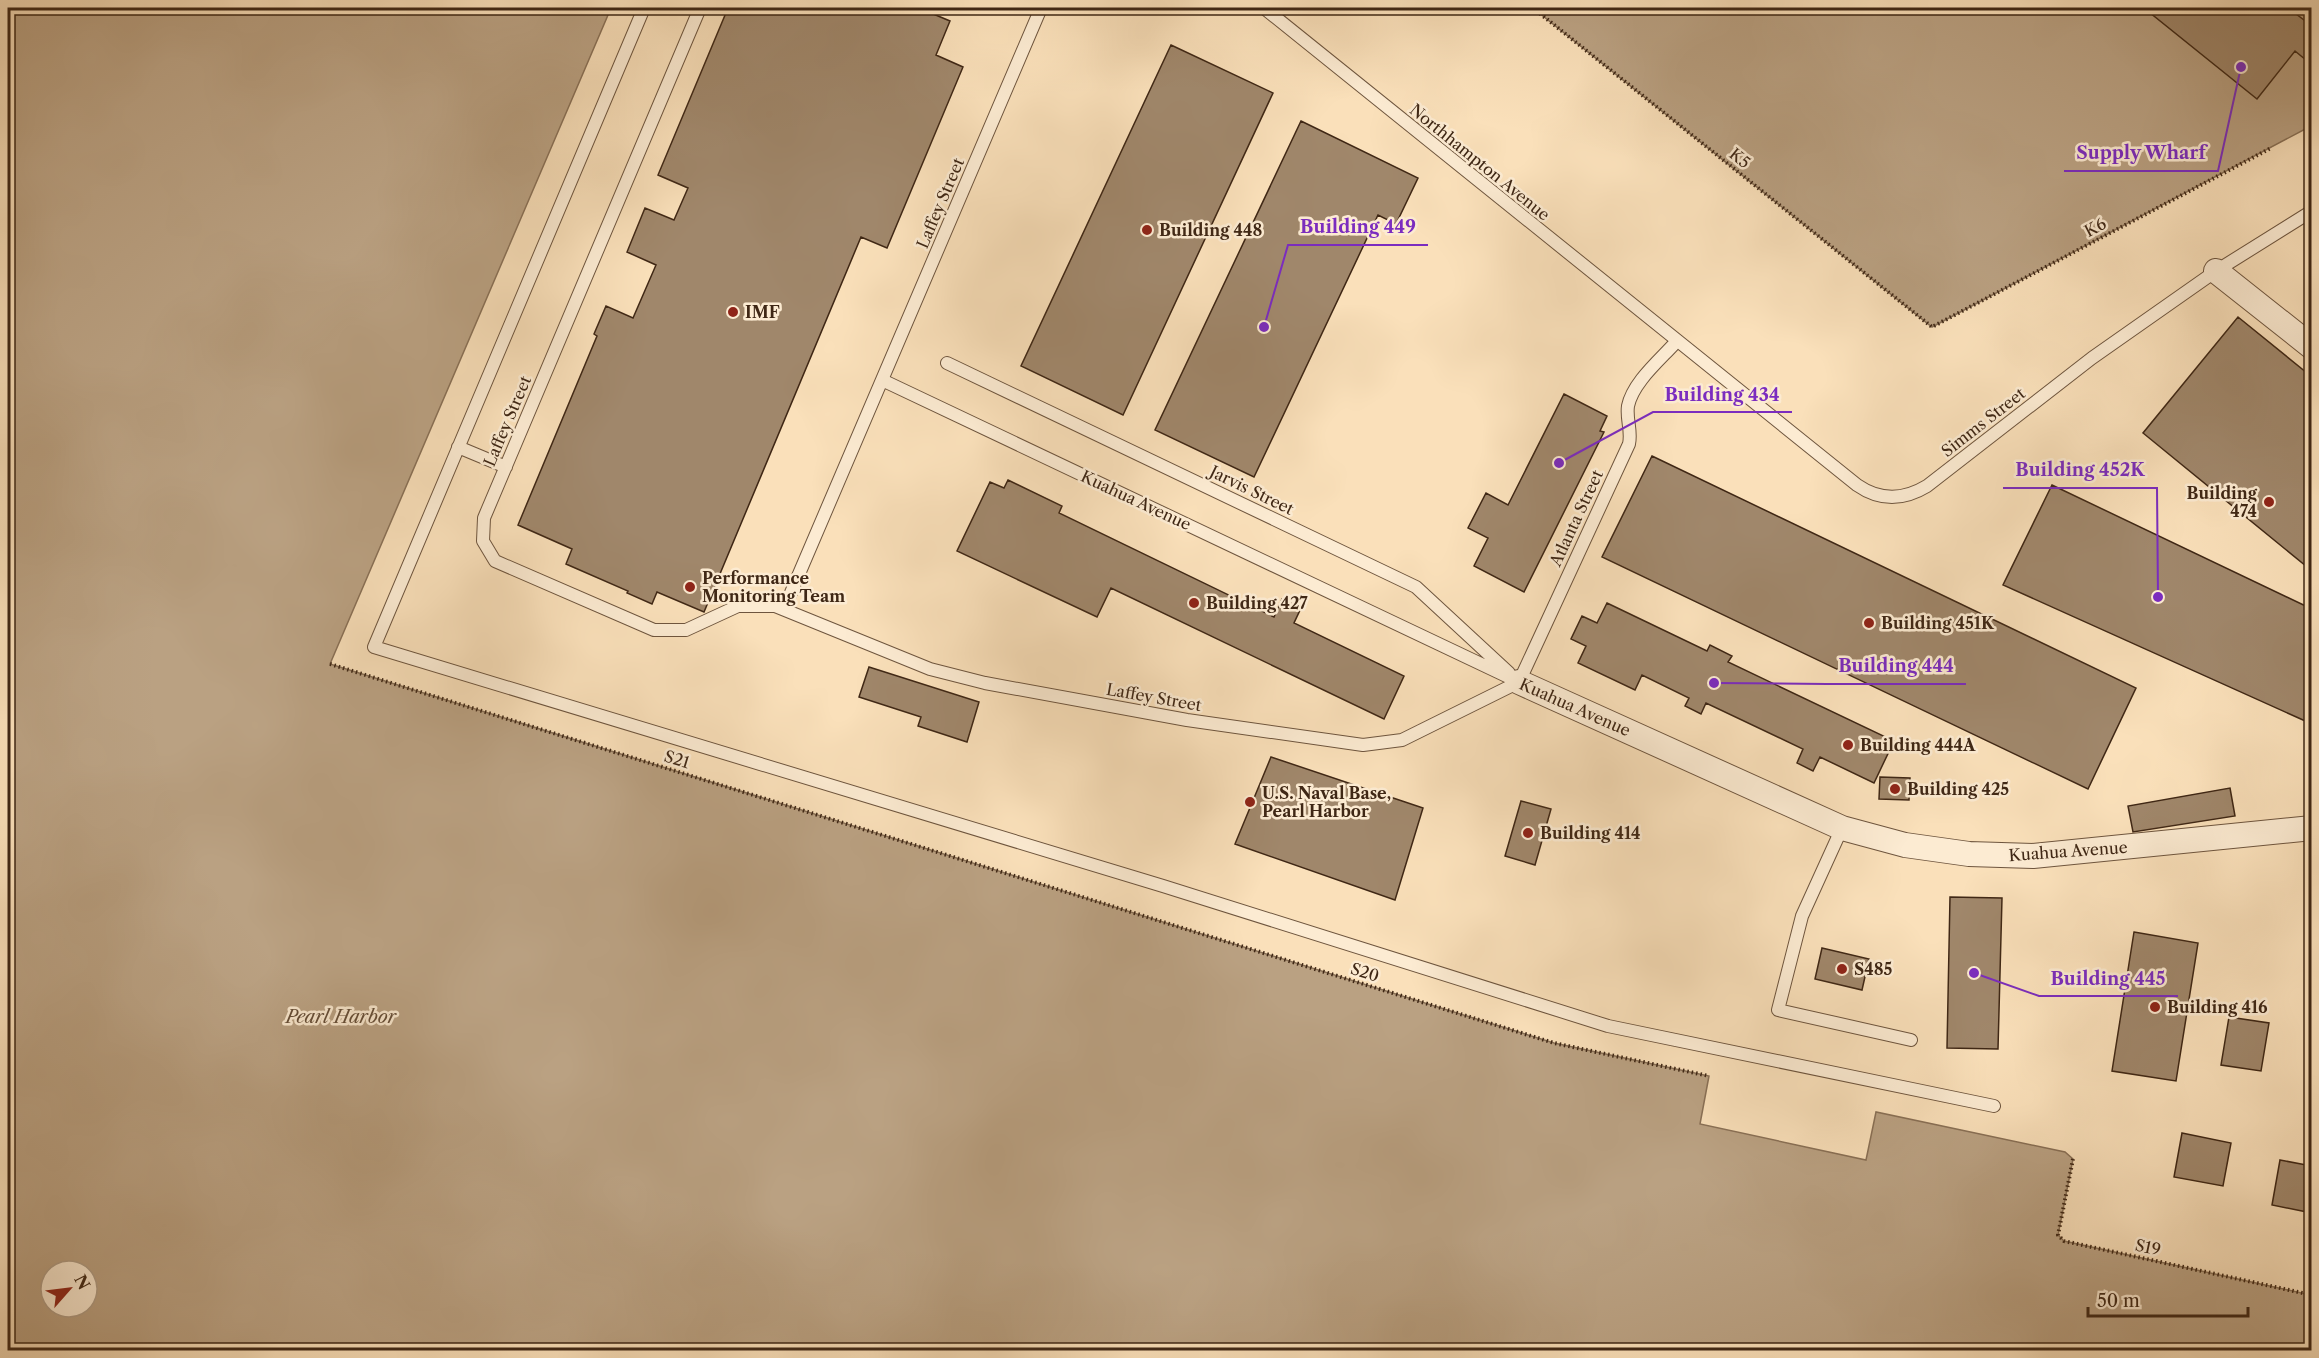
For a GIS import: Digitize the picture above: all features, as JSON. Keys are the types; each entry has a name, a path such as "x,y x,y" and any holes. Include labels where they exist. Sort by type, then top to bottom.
{"street":[{"path":"2216,271 2312,347"},
{"name":"Kuahua Avenue","path":"1518,682 1842,828 1905,845 1958,853 2033,856 2312,828"}],"lane":[{"path":"645,8 374,647 1163,885 1608,1026 1994,1106"},
{"name":"Laffey Street","path":"700,8 482,529 488,552 505,568 654,630 686,630 738,606 774,606 930,669 985,683 1187,720 1363,745 1402,740 1518,682"},
{"name":"Laffey Street","path":"784,609 1041,8"},
{"name":"Northhampton Avenue","path":"1264,8 1676,342"},
{"name":"Simms Street","path":"1676,342 1864,490 1888,498 1904,496 1927,486 2092,358 2216,271 2312,210"},
{"name":"Atlanta Street","path":"1518,682 1629,444 1630,429 1627,412 1631,396 1676,342"},
{"name":"Jarvis Street","path":"947,363 1416,587 1518,682"},
{"name":"Kuahua Avenue","path":"882,380 1518,682"},
{"path":"458,447 506,467"},
{"path":"1842,828 1802,916 1778,1010 1911,1040"}],"path":[{"name":"K5","path":"1534,8 1932,327"},
{"name":"K6","path":"1932,327 2271,148"},
{"name":"S21","path":"330,664 1017,877"},
{"name":"S20","path":"1017,877 1554,1043 1709,1076"},
{"name":"S19","path":"2073,1159 2058,1235 2064,1241 2312,1295"}],"water":[{"name":"Pearl Harbor","path":"8,8 611,8 330,664 1554,1043 1709,1076 1700,1124 1866,1160 1876,1112 2065,1152 2073,1159 2058,1235 2064,1241 2311,1295 2311,1350 8,1350"},
{"path":"1533,8 2311,8 2311,126 1932,327"}],"building":[{"name":"IMF","path":"728,8 919,8 950,21 936,55 963,67 887,248 861,237 704,612 657,592 652,604 627,593 628,591 566,564 572,549 518,525 597,336 594,334 606,306 633,318 656,265 627,252 645,208 674,220 688,188 658,175"},
{"path":"2144,8 2288,8 2312,26 2312,65 2295,51 2257,99"},
{"name":"Building 448","path":"1171,45 1273,93 1123,415 1021,366"},
{"path":"1301,121 1418,178 1396,224 1378,215 1254,477 1155,430"},
{"name":"Building 474","path":"2238,317 2312,377 2312,571 2143,433"},
{"path":"1564,394 1607,416 1600,431 1604,432 1524,592 1474,566 1488,538 1468,528 1486,493 1508,505"},
{"name":"Building 451K","path":"1652,456 2136,688 2088,789 1602,557"},
{"name":"Building 427","path":"1008,480 1062,506 1059,513 1274,617 1282,599 1301,608 1294,623 1404,676 1384,719 1111,588 1097,617 957,551 990,482 1004,488"},
{"path":"2052,485 2312,609 2312,724 2003,585"},
{"path":"1607,603 1707,651 1710,645 1732,656 1728,662 1894,741 1874,783 1820,757 1813,771 1797,763 1803,749 1706,703 1701,714 1685,706 1689,698 1642,675 1635,690 1578,663 1586,646 1571,639 1582,616 1597,623"},
{"path":"869,667 979,702 967,742 918,726 921,717 859,697"},
{"path":"1271,757 1423,808 1395,900 1235,844"},
{"name":"Building 425","path":"1880,777 1910,778 1909,800 1879,799"},
{"path":"2230,788 2235,816 2133,832 2128,806"},
{"name":"Building 414","path":"1521,801 1551,809 1535,865 1505,856"},
{"path":"1950,897 2002,898 1998,1049 1947,1048"},
{"name":"Building 416","path":"2134,932 2198,943 2176,1081 2112,1071"},
{"name":"S485","path":"1822,948 1869,959 1862,990 1815,979"},
{"path":"2229,1017 2269,1023 2261,1071 2221,1065"},
{"path":"2182,1133 2231,1143 2223,1186 2174,1177"},
{"path":"2280,1160 2312,1166 2312,1213 2272,1205"}],"place":[{"name":"Supply Wharf","path":"2241,67"},
{"name":"Building 448","path":"1147,230"},
{"name":"IMF","path":"733,312"},
{"name":"Building 449","path":"1264,327"},
{"name":"Building 434","path":"1559,463"},
{"name":"Building 474","path":"2269,502"},
{"name":"Performance Monitoring Team","path":"690,587"},
{"name":"Building 452K","path":"2158,597"},
{"name":"Building 427","path":"1194,603"},
{"name":"Building 451K","path":"1869,623"},
{"name":"Building 444","path":"1714,683"},
{"name":"Building 444A","path":"1848,745"},
{"name":"Building 425","path":"1895,789"},
{"name":"U.S. Naval Base, Pearl Harbor","path":"1250,802"},
{"name":"Building 414","path":"1528,833"},
{"name":"S485","path":"1842,969"},
{"name":"Building 445","path":"1974,973"},
{"name":"Building 416","path":"2155,1007"}]}
